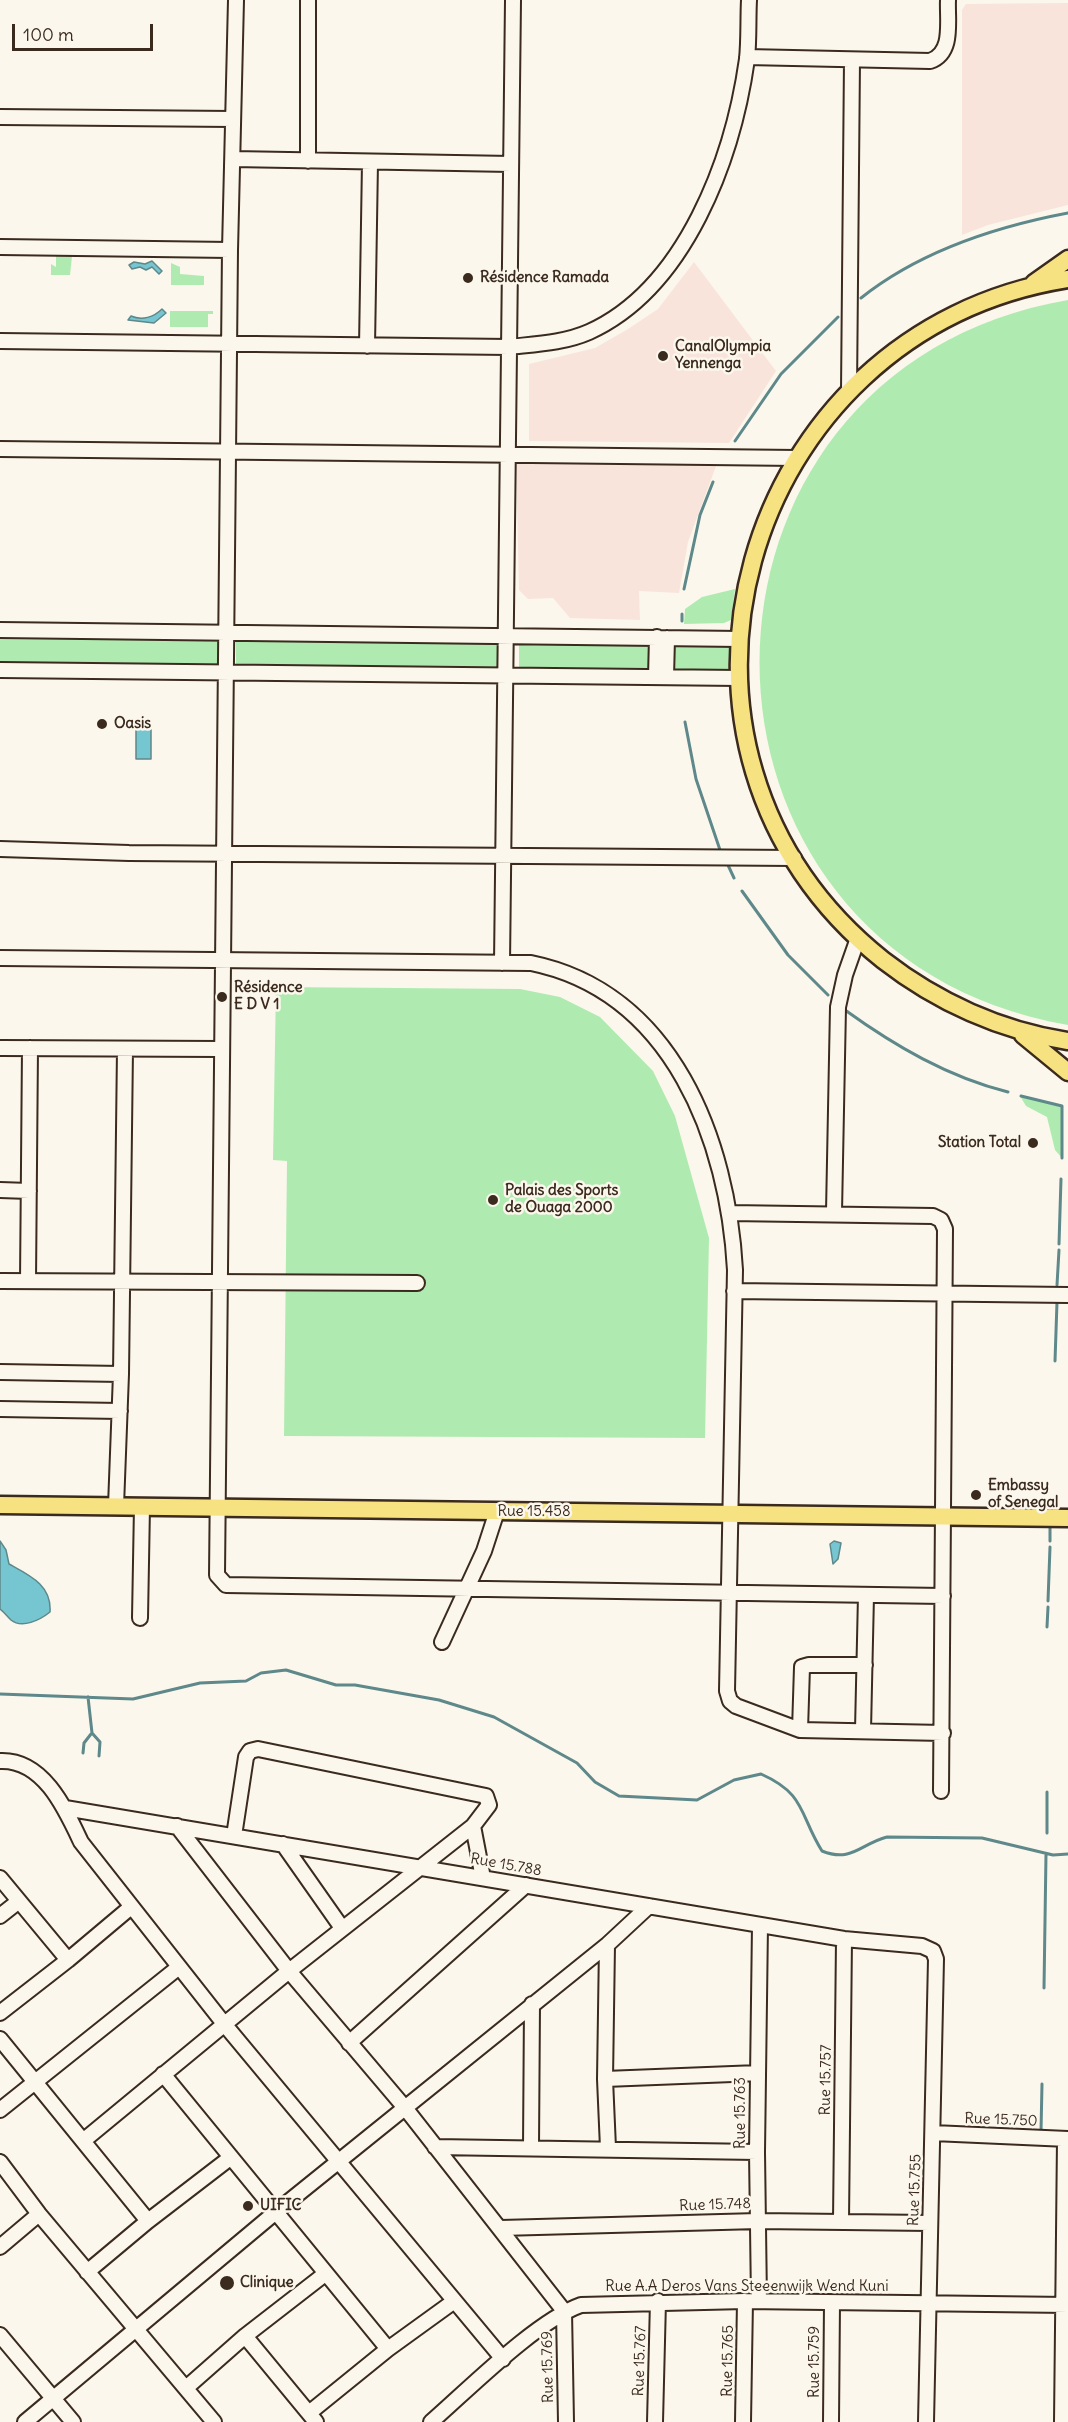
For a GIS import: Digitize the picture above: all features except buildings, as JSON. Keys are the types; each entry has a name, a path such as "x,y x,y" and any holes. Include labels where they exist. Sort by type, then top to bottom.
{"main road":[{"path":"1028,287 1068,259"},
{"path":"1068,279 1028,287 975,305 925,331 885,359 849,392 821,423 797,458 776,496 755,552 745,595 740,639 740,678 746,732 756,771 769,810 794,858 824,900 858,938 899,972 933,994 980,1017 1018,1030 1068,1041"},
{"path":"1018,1030 1068,1072"},
{"name":"Rue 15.458","path":"0,1505 1068,1518"}],"street":[{"path":"236,0 230,250 218,1283 217,1575 220,1582 226,1585 943,1596"},
{"path":"308,0 308,161"},
{"path":"502,963 513,0"},
{"path":"0,341 509,347 549,343 595,329 615,317 647,291 686,240 724,155 747,57 749,0"},
{"path":"747,57 930,61 938,58 947,45 948,0"},
{"path":"849,392 852,60"},
{"path":"0,117 233,119"},
{"path":"233,159 511,164"},
{"path":"367,346 370,162"},
{"path":"0,247 230,250"},
{"path":"0,448 797,458"},
{"path":"0,630 740,639"},
{"path":"661,677 662,637"},
{"path":"0,670 740,678"},
{"path":"0,849 129,853 794,858"},
{"path":"834,1212 838,1007 844,975 858,938"},
{"path":"0,958 531,963 563,971 614,999 652,1033 681,1075 715,1147 730,1213 733,1234 734,1291 732,1513 727,1691 730,1701 736,1706 800,1730 943,1733"},
{"path":"0,1048 221,1049"},
{"path":"28,1281 30,1048"},
{"path":"116,1506 121,1374 124,1049"},
{"path":"0,1190 29,1191"},
{"path":"730,1213 834,1212 933,1216 941,1220 945,1229 941,1791"},
{"path":"0,1281 417,1283"},
{"path":"734,1291 1068,1296"},
{"path":"0,1372 121,1374"},
{"path":"0,1409 120,1411"},
{"path":"140,1618 142,1506"},
{"path":"442,1642 468,1589 497,1511"},
{"path":"863,1730 866,1595"},
{"path":"800,1730 802,1667 864,1665"},
{"path":"83,2140 342,1928 473,1826 489,1806 486,1796 258,1749 250,1751 246,1757 234,1836"},
{"path":"4,1761 23,1764 36,1772 64,1808 81,1842 131,1907 225,2025 341,2162 453,2302 503,2359"},
{"name":"Rue 15.788","path":"64,1808 844,1939 921,1946 933,1951 936,1959"},
{"path":"177,1826 289,1971 406,2109 564,2311"},
{"path":"473,1826 483,1878"},
{"path":"282,1844 342,1928"},
{"path":"0,1878 68,1960"},
{"path":"349,2043 526,1885"},
{"path":"0,1916 19,1901"},
{"path":"25,2422 277,2211 341,2162 607,1945 649,1906"},
{"path":"0,2013 131,1907"},
{"name":"Rue 15.763","path":"752,2301 758,2221 760,1925"},
{"name":"Rue 15.757","path":"841,2221 844,1939"},
{"path":"607,1945 605,2079 608,2148"},
{"name":"Rue 15.755","path":"926,2422 936,1959"},
{"path":"0,2110 179,1966"},
{"path":"531,2147 532,2004"},
{"path":"0,2039 148,2221"},
{"path":"605,2079 758,2073"},
{"path":"164,2074 230,2158 277,2211 325,2274 388,2349"},
{"name":"Rue 15.750","path":"933,2133 1066,2139"},
{"path":"1062,2422 1066,2139"},
{"path":"435,2147 757,2152"},
{"path":"87,2272 148,2221 230,2158"},
{"path":"0,2162 39,2214 214,2422"},
{"path":"0,2247 39,2214"},
{"name":"Rue 15.748","path":"501,2228 758,2221 930,2223"},
{"path":"186,2388 245,2336 325,2274"},
{"name":"Rue 15.767","path":"655,2422 658,2301"},
{"name":"Rue A.A Deros Vans Steeenwijk Wend Kuni","path":"432,2422 503,2359 564,2311 596,2303 752,2301 1065,2305"},
{"name":"Rue 15.765","path":"744,2422 752,2301"},
{"path":"245,2336 313,2417 388,2349 453,2302"},
{"name":"Rue 15.759","path":"831,2422 832,2303"},
{"name":"Rue 15.769","path":"564,2311 566,2422"},
{"path":"0,2335 73,2422"}],"shaded area":[{"path":"1068,3 1068,205 988,225 962,235 962,10 966,4"},
{"name":"CanalOlympia Yennenga","path":"694,262 776,371 729,443 529,441 529,364 595,348 628,329 658,309"},
{"path":"516,457 719,458 688,542 679,593 639,591 640,620 570,618 553,598 528,599 519,590"}],"green space":[{"path":"56,256 72,256 70,275 51,275 51,264 56,267"},
{"path":"171,263 180,267 180,274 204,276 204,285 171,285"},
{"path":"1068,300 1068,1025 933,976 837,891 779,783 760,662 779,542 837,433 933,349"},
{"path":"170,311 213,311 213,314 208,314 208,327 170,327"},
{"path":"735,589 731,620 724,623 684,624 685,609 702,597"},
{"path":"0,633 222,635 221,664 0,662"},
{"path":"236,637 498,640 498,667 236,665"},
{"path":"519,640 653,641 653,670 519,669"},
{"path":"672,640 733,642 732,672 672,670"},
{"name":"Palais des Sports de Ouaga 2000","path":"276,987 520,989 560,997 600,1017 653,1071 675,1116 709,1238 705,1438 284,1436 287,1161 273,1160"},
{"path":"1020,1096 1061,1107 1062,1158 1055,1150 1047,1117 1026,1106"}],"water":[{"path":"152,261 162,271 159,274 152,267 146,270 140,267 132,269 129,265 134,262 145,264"},
{"path":"162,309 166,313 154,323 128,320 131,316 148,317"},
{"path":"136,724 151,724 151,759 136,759"},
{"path":"0,1541 6,1550 9,1564 38,1582 47,1595 50,1612 41,1618 26,1624 15,1623 0,1609"},
{"path":"834,1541 841,1543 838,1559 833,1564 830,1544"}],"waterway":[{"path":"861,298 908,267 959,243 1013,226 1068,213"},
{"path":"735,441 781,374 838,317"},
{"path":"684,589 700,515 713,482"},
{"path":"682,614 682,621"},
{"path":"685,722 696,779 720,850"},
{"path":"727,863 734,878"},
{"path":"742,891 788,955 828,995"},
{"path":"845,1010 883,1036 923,1059 964,1078 1008,1092"},
{"path":"1021,1096 1062,1106 1062,1158"},
{"path":"1059,1244 1061,1179"},
{"path":"1057,1285 1059,1250"},
{"path":"1055,1361 1057,1302"},
{"path":"1050,1524 1050,1541"},
{"path":"1048,1601 1050,1547"},
{"path":"1047,1627 1048,1607"},
{"path":"0,1694 133,1699 200,1683 246,1681 261,1673 286,1670 336,1685 355,1685 439,1700 494,1717 577,1763 595,1782 619,1796 697,1800 734,1780 761,1774 776,1782 794,1797 822,1851 832,1854 849,1854 887,1837 982,1838 1053,1855 1068,1854"},
{"path":"88,1697 92,1733 100,1742 99,1756"},
{"path":"83,1753 84,1743 91,1734"},
{"path":"1047,1792 1047,1833"},
{"path":"1044,1988 1046,1854"},
{"path":"1041,2131 1042,2084"}],"place":[{"name":"Résidence Ramada","path":"468,278"},
{"name":"CanalOlympia Yennenga","path":"663,356"},
{"name":"Oasis","path":"102,724"},
{"name":"Résidence E D V 1","path":"222,997"},
{"name":"Station Total","path":"1033,1143"},
{"name":"Palais des Sports de Ouaga 2000","path":"493,1200"},
{"name":"Embassy of Senegal","path":"976,1495"},
{"name":"UIFIC","path":"248,2206"},
{"name":"Clinique","path":"227,2283"}]}
